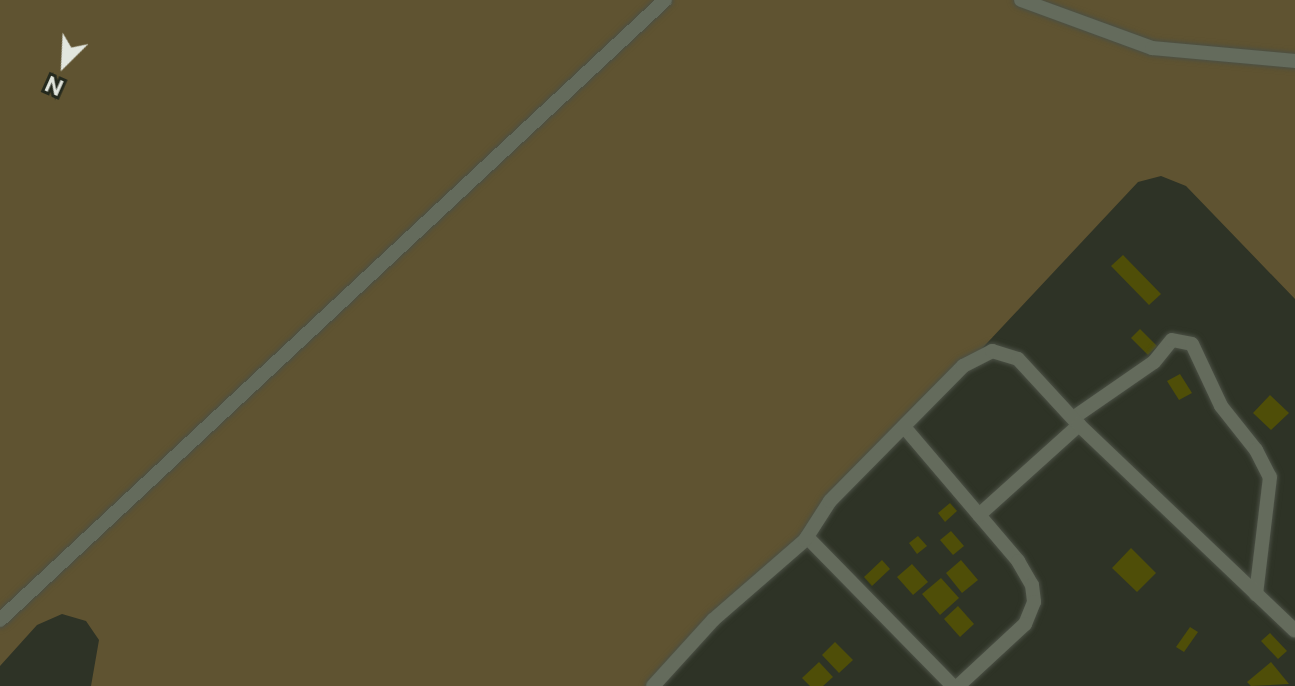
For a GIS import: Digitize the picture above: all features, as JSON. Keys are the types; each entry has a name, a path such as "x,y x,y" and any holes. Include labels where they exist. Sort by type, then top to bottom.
{"street":[{"path":"0,620 665,0"},
{"path":"1021,0 1152,48 1295,61"},
{"path":"979,515 1076,421 1154,362 1172,340 1192,344 1221,406 1256,450 1270,477 1256,594"},
{"path":"653,686 703,628 807,537 830,501 963,366 992,351 1018,359 1076,421 1295,631"},
{"path":"807,537 955,686 1021,629 1034,602 1025,569 905,428"}],"shaded area":[{"path":"0,0 1295,0 1295,299 1186,186 1161,176 1138,182 812,530 653,686 91,686 99,640 86,621 62,614 37,625 0,666"}],"building":[{"path":"1123,255 1161,294 1149,305 1111,266"},
{"path":"1140,329 1157,346 1148,355 1131,338"},
{"path":"1180,374 1192,393 1179,400 1167,381"},
{"path":"1270,395 1289,413 1271,430 1253,413"},
{"path":"950,503 957,511 945,522 938,513"},
{"path":"951,531 964,546 953,555 940,540"},
{"path":"918,536 927,546 917,554 909,543"},
{"path":"1131,548 1156,573 1137,592 1112,568"},
{"path":"882,560 890,569 872,586 864,577"},
{"path":"961,560 978,580 962,593 946,573"},
{"path":"912,564 928,582 913,595 897,577"},
{"path":"941,578 959,598 940,615 922,594"},
{"path":"958,606 974,624 960,637 944,619"},
{"path":"1190,627 1198,632 1184,652 1176,647"},
{"path":"1270,633 1287,651 1278,659 1261,641"},
{"path":"835,642 853,660 839,673 822,655"},
{"path":"819,662 833,677 823,686 810,686 802,678"},
{"path":"1271,662 1289,684 1251,686 1247,682"}]}
